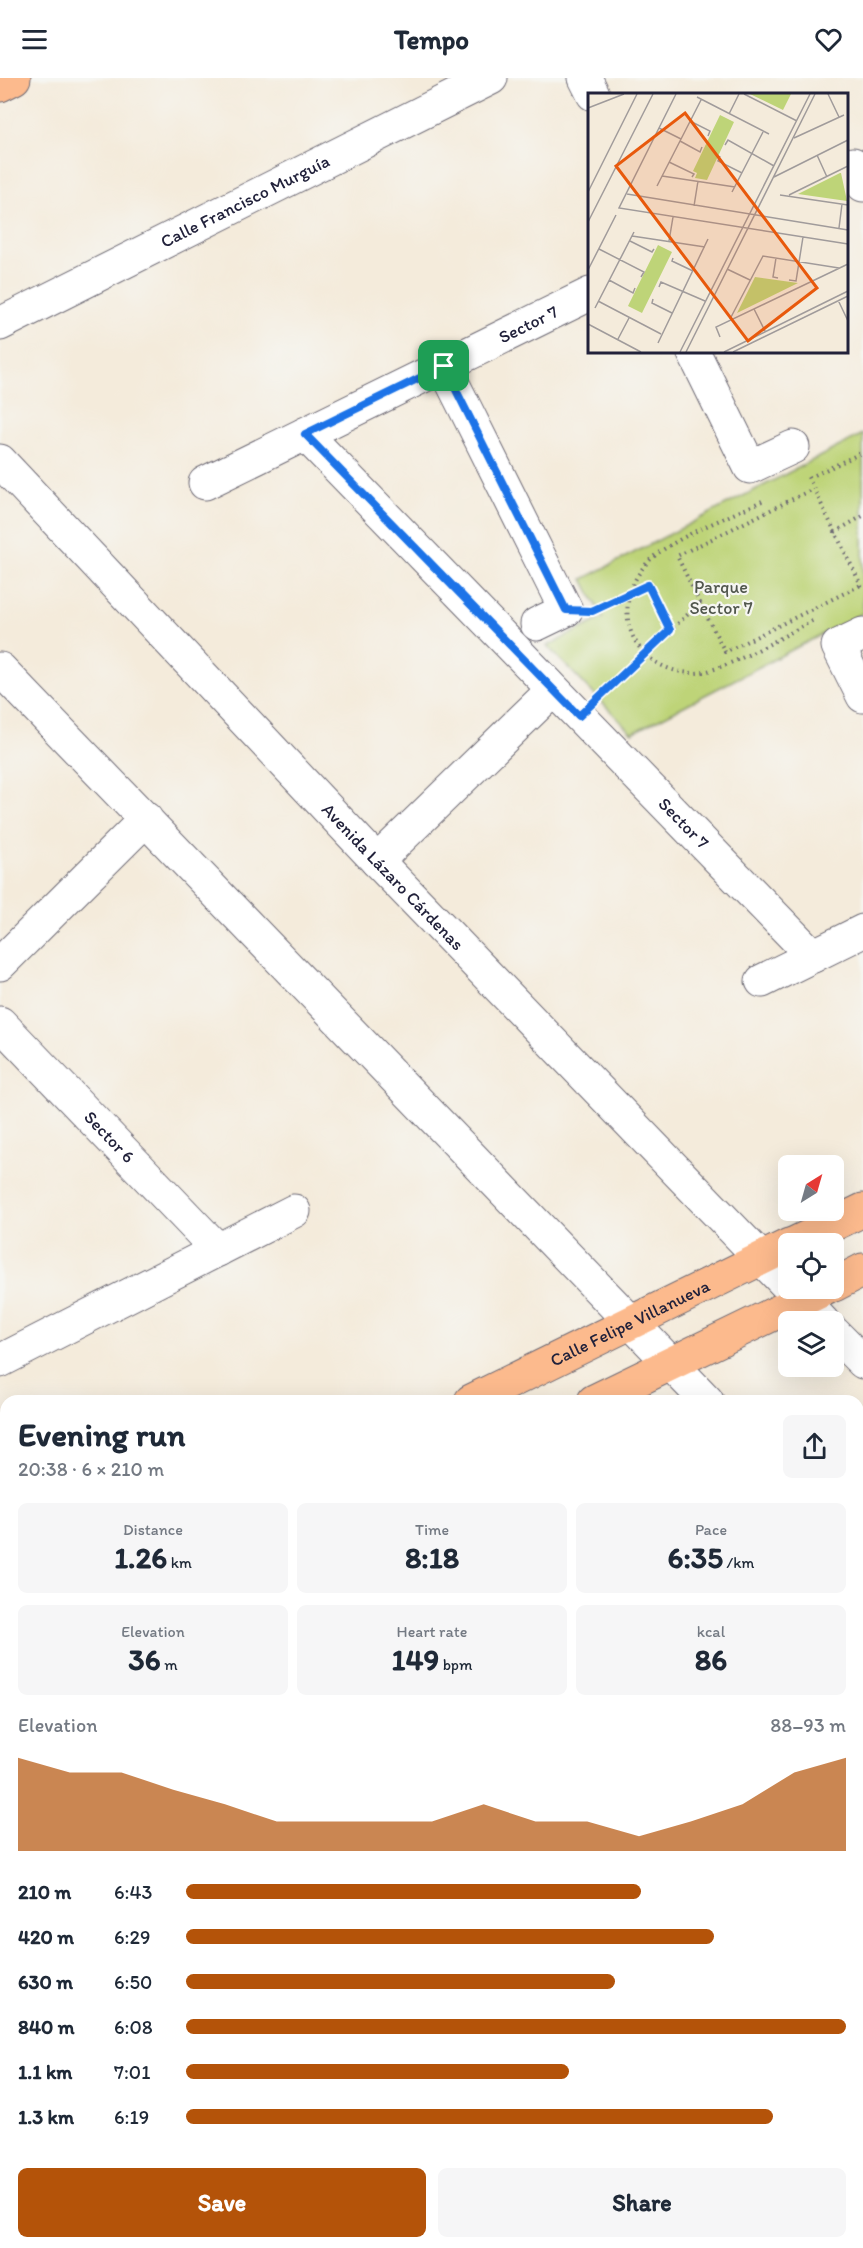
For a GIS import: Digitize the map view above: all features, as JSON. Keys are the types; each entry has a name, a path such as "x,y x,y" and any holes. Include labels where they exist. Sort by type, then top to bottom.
{"main road":[{"path":"0,85 14,78"},
{"name":"Calle Felipe Villanueva","path":"815,1233 863,1210"},
{"name":"Calle Felipe Villanueva","path":"483,1395 778,1250"},
{"path":"844,1280 863,1270"},
{"path":"606,1395 802,1299"}],"street":[{"name":"Calle Francisco Murguía","path":"0,324 491,78"},
{"path":"585,78 592,93"},
{"name":"Sector 7","path":"205,483 588,295"},
{"path":"693,352 750,467 793,447"},
{"path":"444,366 566,610 537,624"},
{"name":"Sector 7","path":"305,434 813,956"},
{"name":"Avenida Lázaro Cárdenas","path":"0,461 377,861 778,1246"},
{"path":"863,634 838,646 863,696"},
{"path":"0,669 701,1395"},
{"path":"377,861 553,690"},
{"path":"0,964 146,819"},
{"path":"762,981 863,931"},
{"name":"Sector 6","path":"0,1023 218,1250"},
{"path":"0,1361 294,1211"},
{"path":"844,1343 863,1362"}],"path":[{"path":"793,447 862,587 725,652 677,556 813,489"},
{"path":"835,532 863,516"},
{"path":"663,550 647,563 633,582 626,603 627,626 637,644 655,661 677,670 695,673 716,669 821,616"},
{"path":"566,610 592,611 648,585 670,630"},
{"path":"579,716 700,603"}],"green space":[{"name":"Parque Sector 7","path":"863,434 863,613 632,733 547,646 603,618 583,579"}],"route":[{"path":"444,366 566,610 592,611 648,585 670,630 579,716 305,434 444,366"}]}
